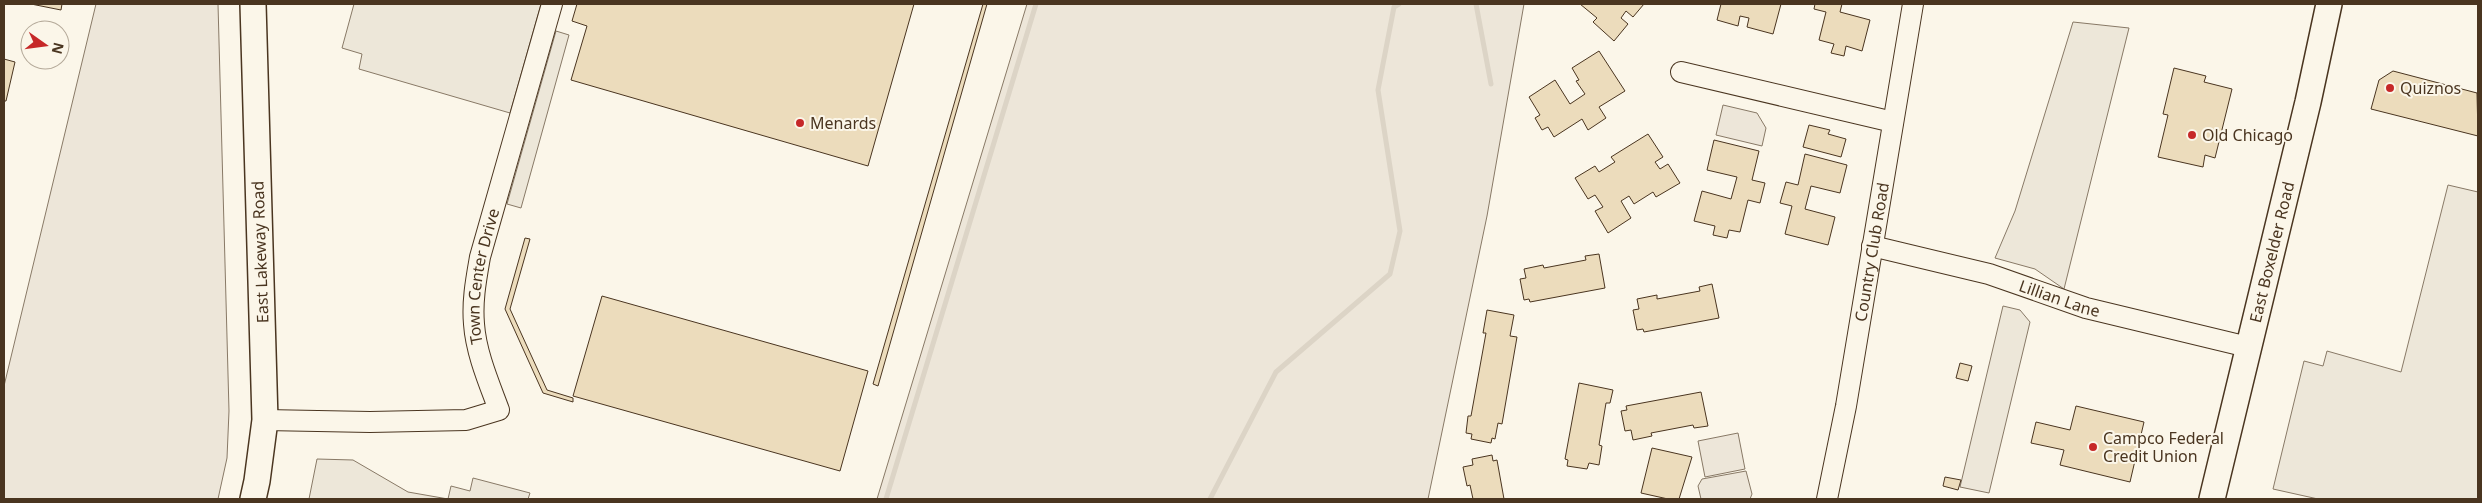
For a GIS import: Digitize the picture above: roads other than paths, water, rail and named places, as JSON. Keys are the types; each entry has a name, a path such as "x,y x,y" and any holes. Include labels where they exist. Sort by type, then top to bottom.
{"main road":[{"name":"East Lakeway Road","path":"253,4 265,420 253,499"},
{"name":"East Boxelder Road","path":"2212,499 2308,102 2329,4"}],"street":[{"name":"Town Center Drive","path":"265,420 370,422 466,420 499,410 485,371 474,325 474,292 480,257 552,4"},
{"name":"Country Club Road","path":"1827,499 1846,406 1913,4"},
{"path":"1681,72 1893,122"},
{"name":"Lillian Lane","path":"1872,246 1989,274 2086,308 2248,347"}],"waterway":[{"path":"886,499 1036,4"},
{"path":"1210,499 1276,372 1390,274 1400,231 1378,90 1394,7 1399,4"},
{"path":"1476,4 1491,84"}],"place":[{"name":"Quiznos","path":"2390,88"},
{"name":"Menards","path":"800,123"},
{"name":"Old Chicago","path":"2192,135"},
{"name":"Campco Federal Credit Union","path":"2093,447"}]}
